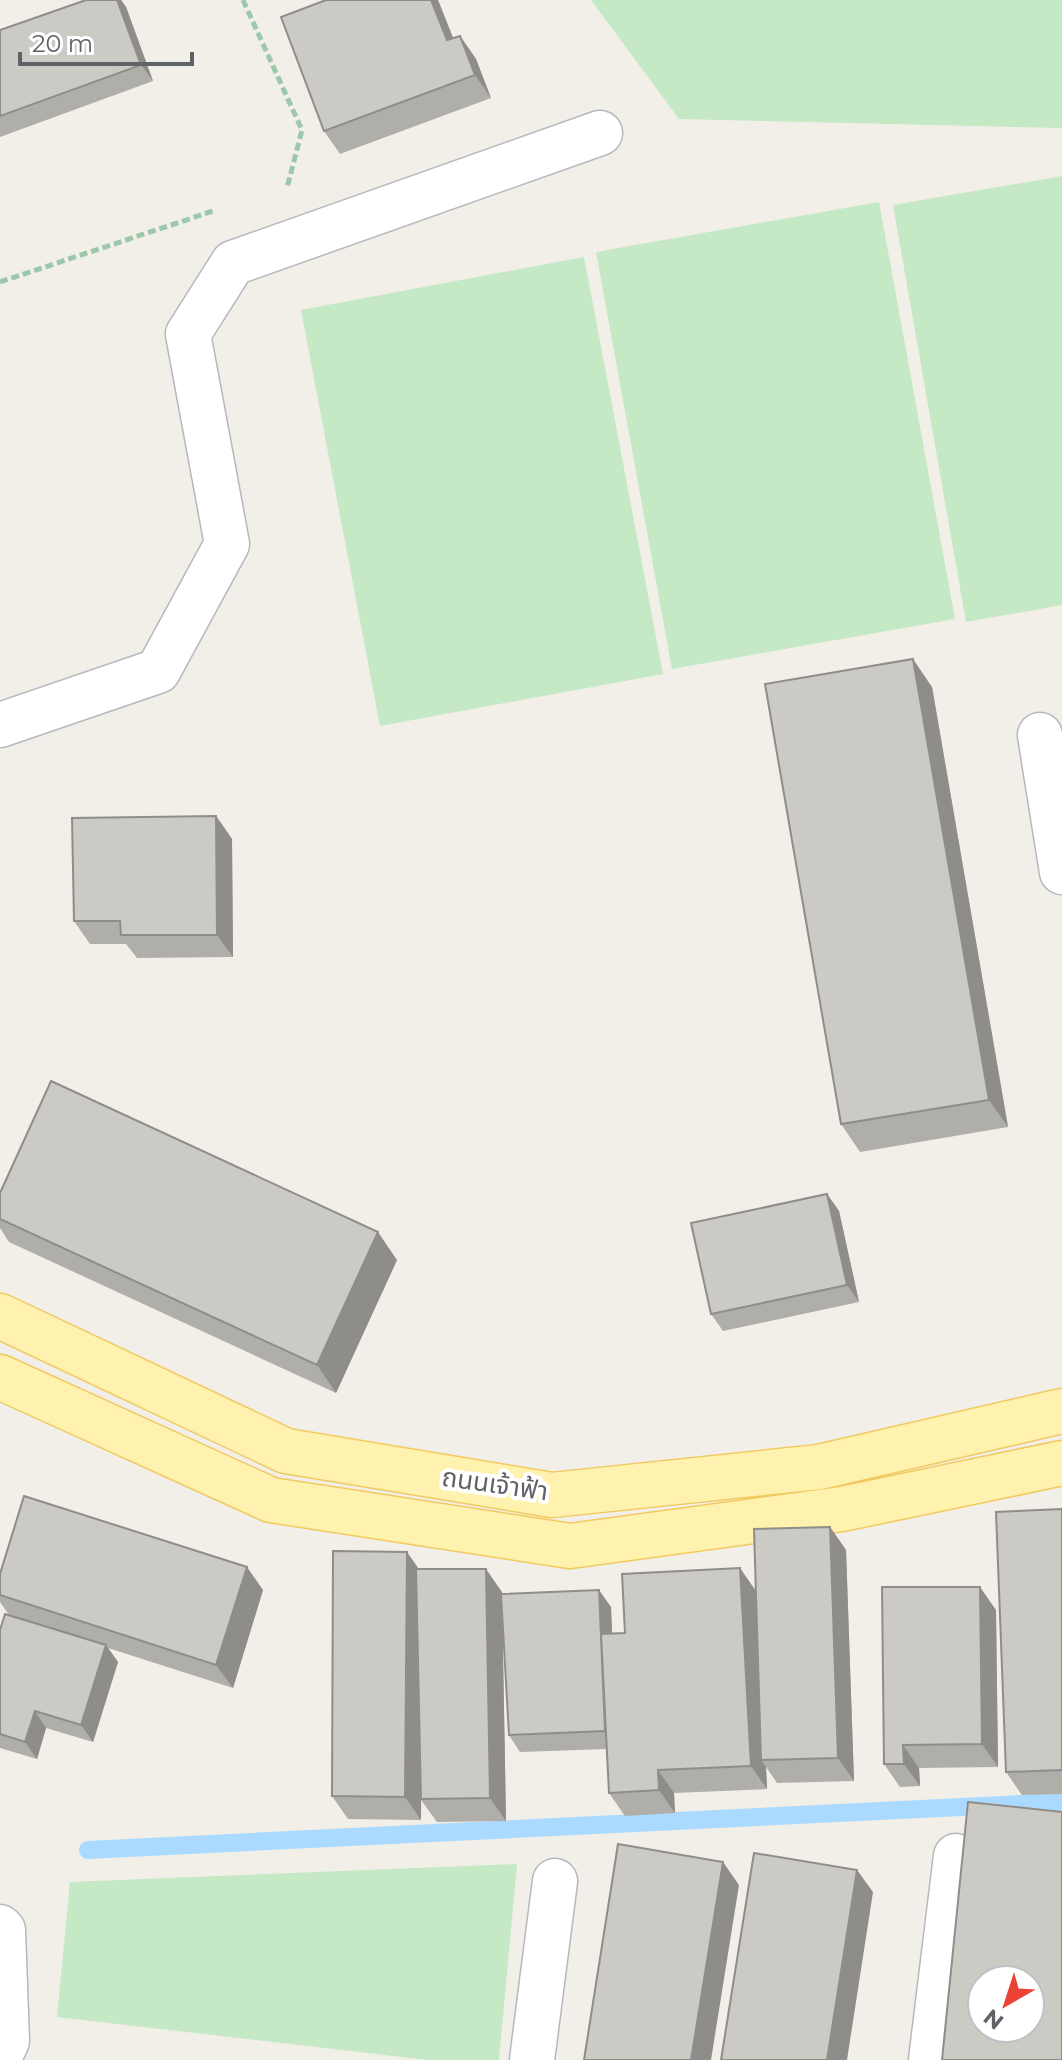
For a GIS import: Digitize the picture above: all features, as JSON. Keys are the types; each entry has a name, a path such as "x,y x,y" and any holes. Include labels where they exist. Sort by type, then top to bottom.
{"main road":[{"name":"ถนนเจ้าฟ้า","path":"0,1316 286,1451 552,1495 819,1467 1062,1411"},
{"name":"ถนนเจ้าฟ้า","path":"0,1377 271,1500 570,1546 842,1509 1062,1463"}],"street":[{"path":"0,725 158,671 227,544 188,334 233,263 600,133"},
{"path":"1040,735 1062,872"},
{"path":"931,2060 956,1856"},
{"path":"532,2060 555,1881"},
{"path":"0,1927 3,1930 7,2041 0,2056"}],"path":[{"path":"243,0 302,130 288,188 273,193"},
{"path":"0,282 229,206"}],"green space":[{"path":"591,0 1062,0 1062,128 679,119"},
{"path":"1062,176 1062,605 966,622 893,205"},
{"path":"879,202 955,619 672,669 596,252"},
{"path":"584,257 663,674 380,726 301,310"},
{"path":"517,1864 499,2060 428,2060 57,2017 70,1882"}],"building":[{"path":"86,0 117,0 141,65 0,116 0,30"},
{"path":"326,0 431,0 447,40 460,36 475,75 324,131 281,17"},
{"path":"913,659 989,1100 841,1124 765,684"},
{"path":"216,816 217,935 121,935 120,921 74,921 72,818"},
{"path":"51,1081 378,1232 317,1365 0,1219 0,1193"},
{"path":"827,1194 847,1285 711,1314 691,1223"},
{"path":"24,1496 247,1567 216,1665 0,1595 0,1574"},
{"path":"1062,1509 1062,1770 1006,1772 996,1512"},
{"path":"830,1527 838,1758 761,1760 754,1529"},
{"path":"333,1551 407,1552 405,1797 332,1796"},
{"path":"740,1568 751,1766 658,1770 659,1790 609,1793 601,1634 625,1633 622,1574"},
{"path":"416,1569 486,1569 490,1798 421,1799"},
{"path":"882,1587 980,1587 982,1744 903,1745 904,1764 884,1764"},
{"path":"599,1590 605,1731 509,1735 501,1594"},
{"path":"5,1614 106,1645 81,1725 35,1711 25,1742 0,1734 0,1630"},
{"path":"968,1802 1062,1812 1062,2060 942,2060"},
{"path":"618,1844 723,1862 691,2060 584,2060"},
{"path":"754,1853 857,1870 827,2060 721,2060"}],"waterway":[{"path":"88,1850 1062,1802"}]}
